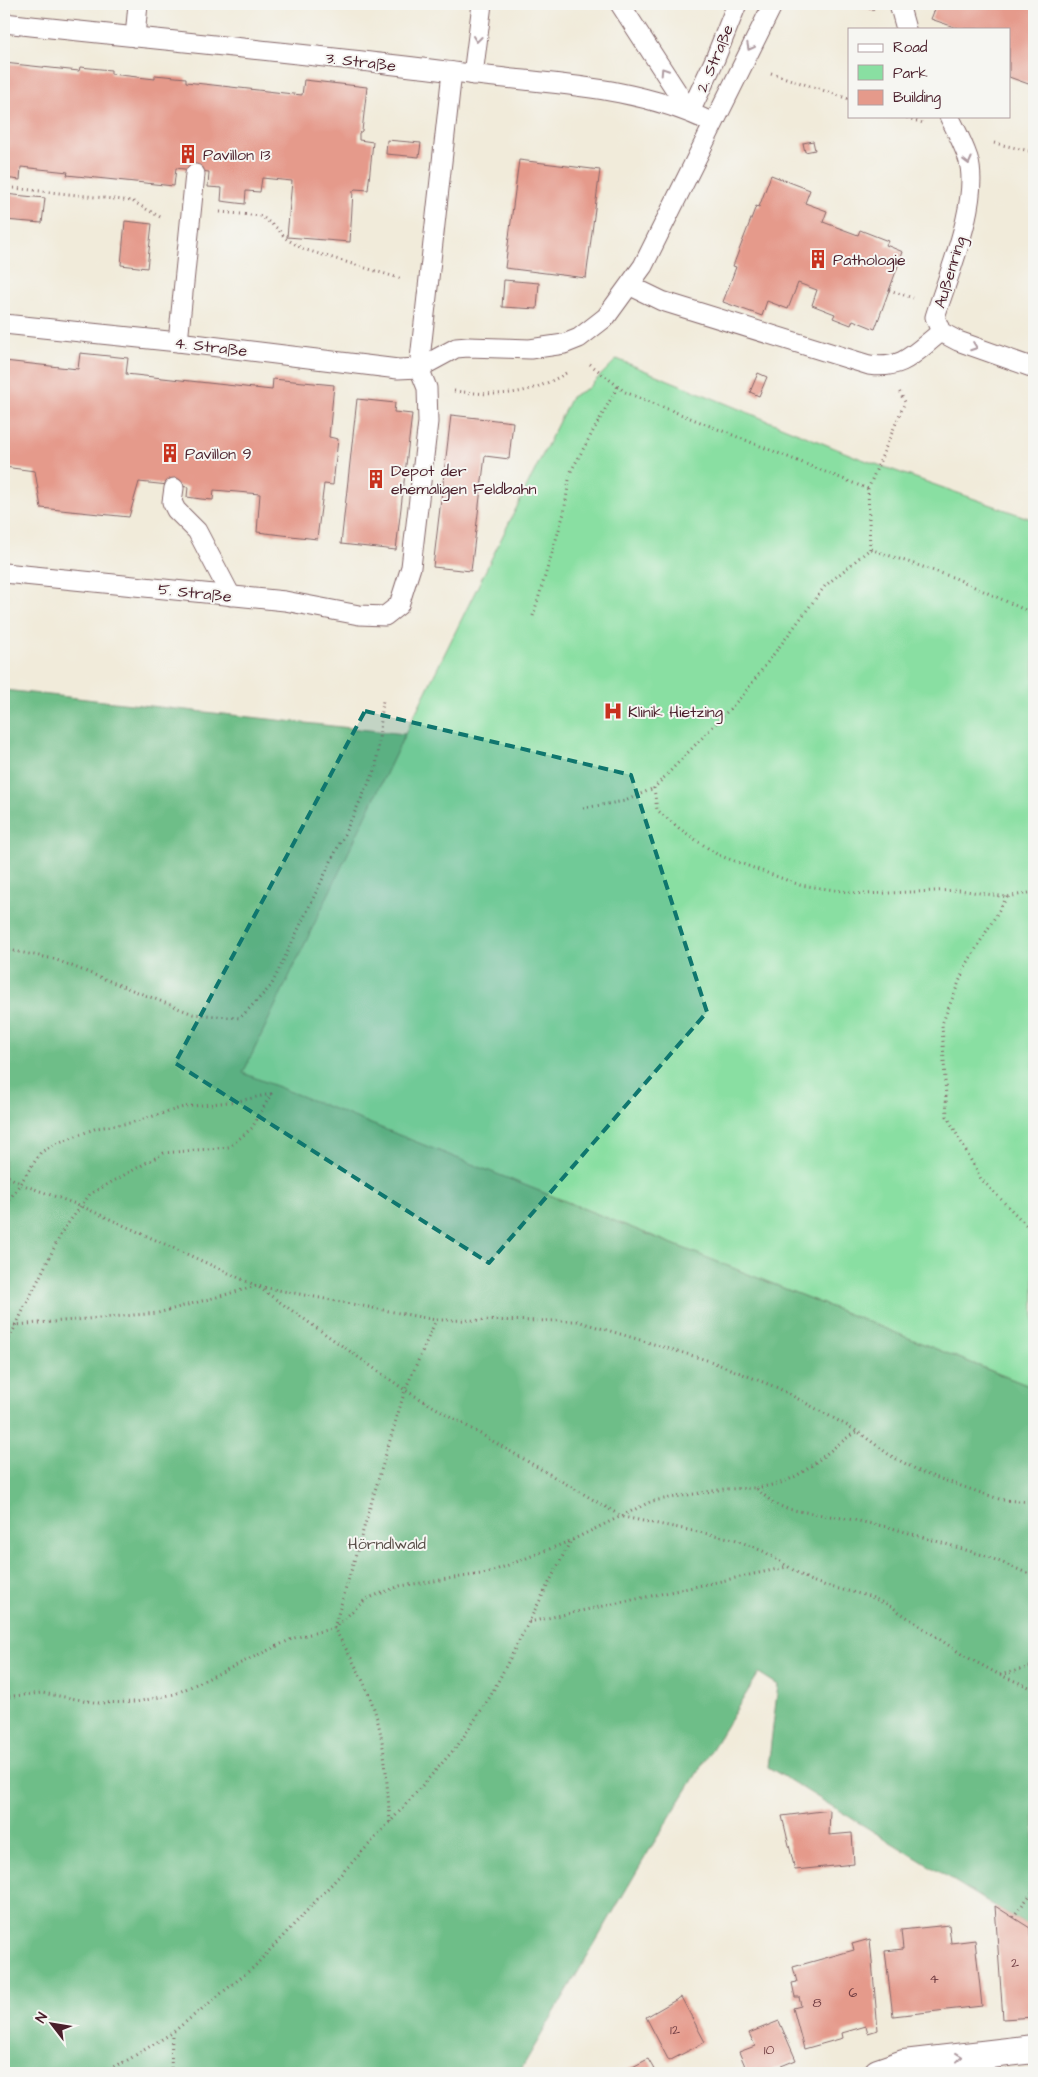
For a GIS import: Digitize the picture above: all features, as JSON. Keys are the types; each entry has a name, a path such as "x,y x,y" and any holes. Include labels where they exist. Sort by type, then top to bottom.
{"street":[{"path":"878,2073 904,2064 1034,2049"}],"lane":[{"path":"135,37 138,4"},
{"path":"473,74 482,4"},
{"path":"620,4 690,112"},
{"name":"2. Straße","path":"690,112 715,59 737,4"},
{"path":"419,368 456,348 548,348 579,338 606,317 631,286 643,266 742,63 773,4"},
{"path":"899,4 906,28"},
{"name":"3. Straße","path":"4,23 619,91 690,112 713,123"},
{"path":"427,388 419,368 452,72"},
{"name":"Außenring","path":"950,118 968,159 971,194 968,213 935,317 940,332 958,341 1034,368"},
{"path":"178,342 195,174"},
{"path":"631,286 662,301 869,365 894,366 906,360 940,332"},
{"name":"4. Straße","path":"4,324 178,342 398,369 419,368"},
{"name":"5. Straße","path":"4,573 285,601 359,615 385,616 400,605 411,567 428,422 427,388"},
{"path":"174,488 172,502 176,510 197,532 231,596"}],"path":[{"path":"742,63 848,99"},
{"path":"4,187 132,202 189,233"},
{"path":"191,209 261,216 285,238 303,249 380,271 428,288"},
{"path":"570,341 586,362 625,392 868,489"},
{"path":"427,388 495,394 518,393 552,381 586,362"},
{"path":"870,549 868,489 904,402 888,366"},
{"path":"533,616 564,513 570,473 618,386"},
{"path":"870,549 955,578 1034,614"},
{"path":"583,808 625,801 654,788 742,695 825,586 870,549"},
{"path":"4,949 54,959 193,1014 240,1018 271,986 376,768 384,701"},
{"path":"654,788 657,810 718,855 800,885 863,894 959,890 1007,897 1034,892"},
{"path":"1007,897 965,966 942,1024 947,1116 982,1179 1034,1233"},
{"path":"4,1208 41,1152 57,1143 97,1128 130,1123 184,1108 238,1101 271,1094 252,1128 229,1147 164,1153 90,1194 63,1230 4,1349"},
{"path":"4,1174 21,1184 81,1206 257,1286 405,1390 623,1517 734,1539 765,1552 809,1580 869,1596 892,1607 963,1655 1000,1675 1034,1689"},
{"path":"4,1324 15,1325 158,1314 257,1286 436,1320 577,1321 710,1361 778,1388 856,1431 891,1456 923,1473 1002,1500 1034,1502"},
{"path":"390,1822 383,1754 376,1715 358,1671 334,1628 405,1390 436,1320"},
{"path":"4,1697 42,1693 99,1703 136,1702 174,1694 294,1638 334,1628 366,1599 400,1586 488,1573 570,1541 623,1517 652,1501 724,1489 756,1488 784,1482 803,1471 856,1431"},
{"path":"756,1488 773,1503 788,1509 892,1528 986,1556 1034,1576"},
{"path":"100,2073 126,2061 172,2033 254,1967 390,1822 458,1745 490,1697 570,1541"},
{"path":"529,1622 788,1567"},
{"path":"1000,1675 1034,1666"},
{"path":"1013,1917 1034,1890"},
{"path":"172,2033 172,2073"}],"highlighted area":[{"path":"365,711 631,775 707,1012 489,1263 175,1063"}],"green space":[{"path":"617,359 859,458 1034,520 1034,1388 243,1073 405,734 571,397 588,388"},
{"name":"Hörndlwald","path":"4,690 405,734 243,1073 1034,1388 1034,1930 768,1767 778,1685 759,1673 647,1854 519,2073 4,2073"}],"building":[{"path":"856,4 876,4 873,10"},
{"path":"937,4 1034,4 1034,86 1010,77 1010,28 957,28 931,19"},
{"name":"Pavillon 13","path":"4,63 79,71 80,67 111,70 111,74 155,79 155,75 186,78 186,82 302,95 304,80 367,87 362,131 359,133 359,140 373,142 368,190 355,189 353,191 350,242 287,237 292,181 262,178 260,192 246,191 245,204 221,201 222,188 208,187 209,172 176,168 174,186 67,175 68,172 21,167 20,180 4,178"},
{"path":"387,140 421,143 419,157 386,154"},
{"path":"813,141 815,150 805,152 803,143"},
{"path":"519,160 600,170 586,278 505,268"},
{"name":"Pathologie","path":"771,175 810,190 805,203 827,211 823,222 858,235 860,230 888,241 886,245 903,252 875,329 853,320 851,325 833,318 835,314 812,305 817,290 798,283 788,309 767,301 762,316 723,302 736,267 733,266 756,206 759,207"},
{"path":"4,194 45,198 42,223 4,220"},
{"path":"125,221 152,224 147,268 121,265"},
{"path":"504,280 539,283 537,309 502,307"},
{"name":"Pavillon 9","path":"80,353 128,358 126,374 272,390 273,379 334,385 329,437 338,439 333,485 324,484 317,539 257,532 260,494 214,490 213,500 201,499 187,497 188,487 139,482 129,517 41,508 35,471 4,467 4,361 78,369"},
{"path":"758,373 767,377 759,396 750,392"},
{"name":"Depot der ehemaligen Feldbahn","path":"357,399 395,403 394,412 412,414 396,550 341,544"},
{"name":"Depot der ehemaligen Feldbahn","path":"451,415 513,422 509,459 485,456 471,571 433,567"},
{"path":"830,1810 829,1835 852,1833 854,1864 795,1870 782,1816"},
{"path":"995,1906 1030,1928 1034,2017 1003,2019"},
{"path":"949,1925 951,1943 975,1940 982,2006 893,2016 885,1951 903,1949 901,1930"},
{"path":"870,1939 878,2030 868,2033 866,2026 842,2033 843,2038 804,2049 793,2008 801,2006 799,1997 795,1997 792,1983 797,1982 793,1967 854,1950 852,1944"},
{"path":"681,1997 705,2042 669,2061 646,2017"},
{"path":"779,2021 796,2060 764,2073 748,2073 739,2052 755,2046 749,2033"},
{"path":"648,2059 656,2073 621,2073"}],"place":[{"name":"Pavillon 13","path":"188,154"},
{"name":"Pathologie","path":"818,259"},
{"name":"Pavillon 9","path":"170,453"},
{"name":"Depot der ehemaligen Feldbahn","path":"376,479"},
{"name":"Klinik Hietzing","path":"613,711"}]}
